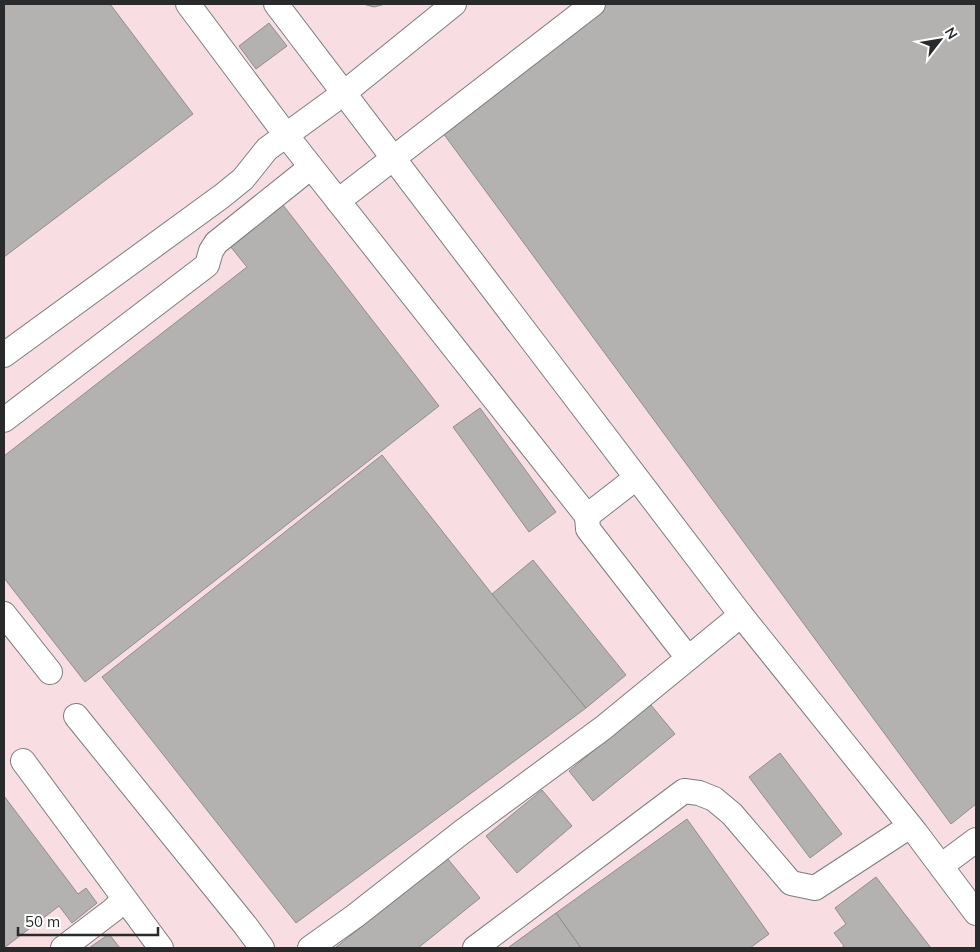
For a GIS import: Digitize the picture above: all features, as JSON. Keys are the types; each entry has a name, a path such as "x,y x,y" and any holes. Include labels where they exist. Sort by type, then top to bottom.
{"lane":[{"path":"188,4 310,167 586,516 588,529 688,658"},
{"path":"276,4 741,615 910,826 976,913"},
{"path":"4,355 222,196 243,179 267,149 344,93 454,4"},
{"path":"338,200 593,4"},
{"path":"4,420 207,266 216,243 310,167"},
{"path":"586,516 636,478"},
{"path":"4,614 50,672"},
{"path":"310,948 356,916 462,832 603,728 741,615"},
{"path":"76,716 262,948"},
{"path":"23,761 160,948"},
{"path":"475,948 684,791 699,793 714,799 732,814 792,882 815,888 910,826"},
{"path":"941,866 976,840"},
{"path":"63,948 113,910 124,899"}],"shaded area":[{"path":"4,4 976,4 976,948 4,948"}],"building":[{"path":"4,4 110,4 193,114 4,257"},
{"path":"363,4 385,4 374,7"},
{"path":"607,4 976,4 976,804 951,824 440,129"},
{"path":"269,23 287,46 256,69 239,46"},
{"path":"283,205 439,406 85,682 4,578 4,456 247,267 230,246"},
{"path":"480,408 556,512 529,532 453,427"},
{"path":"382,455 492,594 586,708 296,923 102,677"},
{"path":"533,560 626,675 586,708 492,594"},
{"path":"650,704 675,734 593,801 569,771"},
{"path":"780,753 842,834 810,858 749,777"},
{"path":"542,790 572,826 517,873 486,836"},
{"path":"4,796 78,894 86,888 97,903 72,923 59,906 4,948"},
{"path":"687,819 769,934 750,948 581,948 556,913"},
{"path":"447,858 480,898 418,948 335,948"},
{"path":"876,877 931,948 841,948 844,946 834,933 846,924 835,908"},
{"path":"556,913 581,948 509,947"},
{"path":"109,934 120,948 89,948"}]}
